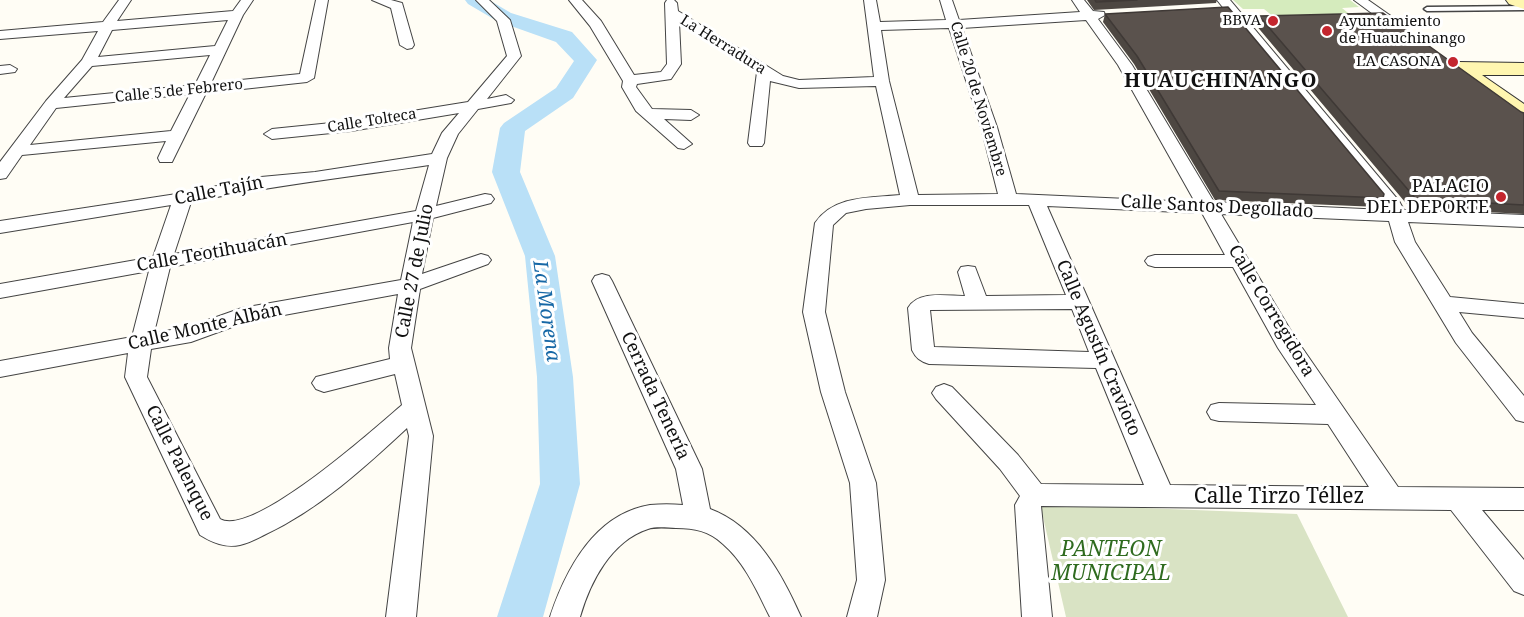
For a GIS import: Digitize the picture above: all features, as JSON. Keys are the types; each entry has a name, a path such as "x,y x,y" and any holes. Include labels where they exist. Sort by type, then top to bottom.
{"main road":[{"path":"1515,0 1524,6"},
{"path":"1524,69 1455,65 1524,114"}],"street":[{"path":"0,174 51,104 88,62 107,26 125,0"},
{"path":"166,158 237,15 247,0"},
{"name":"Calle 5 de Febrero","path":"51,104 307,78 322,0"},
{"path":"378,0 397,6 407,45"},
{"name":"Calle 27 de Julio","path":"401,617 422,435 408,378 402,364 400,348 415,253 439,158 450,133 514,56 503,20 482,0"},
{"path":"575,0 596,24 626,76 631,80 629,87 640,108 651,114 684,144"},
{"path":"870,0 882,81 910,200"},
{"name":"Calle 20 de Noviembre","path":"946,0 989,127 1008,199"},
{"path":"1360,0 1414,37"},
{"path":"1208,9 1227,4 1393,205 1405,242 1464,338 1524,413"},
{"name":"La Herradura","path":"631,80 666,76 674,64 671,6"},
{"name":"La Herradura","path":"671,6 764,72 778,79 798,84 882,81"},
{"path":"874,26 955,24 1083,8 1113,15"},
{"name":"Calle Corregidora","path":"1083,8 1125,65 1286,342 1391,498"},
{"path":"0,35 237,15"},
{"path":"88,62 220,50"},
{"path":"756,143 764,72"},
{"name":"Calle Tolteca","path":"272,134 351,126 506,100"},
{"path":"651,114 691,115"},
{"path":"16,151 177,135"},
{"name":"Calle Tajín","path":"5,226 183,198 261,182 315,177 439,158"},
{"name":"Calle Palenque","path":"183,198 161,262 141,343 136,377 210,526 220,533 240,533 273,518 345,470 414,408"},
{"name":"Calle Teotihuacán","path":"0,291 424,215 485,199"},
{"name":"Calle Santos Degollado","path":"862,617 871,580 863,483 833,392 814,312 824,223 840,208 910,200 1035,199 1524,221"},
{"name":"Calle Agustín Cravioto","path":"1035,199 1162,496"},
{"path":"0,246 5,226"},
{"name":"Calle Monte Albán","path":"0,369 191,333 242,315 410,285 481,260"},
{"path":"1155,261 1240,261"},
{"path":"968,272 978,304"},
{"name":"Cerrada Tenería","path":"602,281 689,469 698,515"},
{"path":"1078,302 925,303 918,308 922,350 930,356 1103,360"},
{"path":"1443,304 1524,310"},
{"path":"324,383 402,364"},
{"path":"944,393 1009,462 1034,495 1029,505 1037,617"},
{"path":"1219,412 1335,415"},
{"name":"Calle Tirzo Téllez","path":"1034,495 1524,499"},
{"path":"1457,498 1524,582"},
{"path":"565,617 572,592 591,558 613,535 646,518 698,515 721,526 749,552 786,617"}],"lane":[{"path":"1427,9 1524,6"}],"green space":[{"path":"1233,0 1350,0 1359,7 1342,8 1353,17 1275,18 1264,9 1243,9"},
{"name":"PANTEON MUNICIPAL","path":"1040,504 1297,514 1348,617 1066,617"}],"building":[{"path":"1095,0 1137,0 1096,2"},
{"path":"1228,7 1384,194 1383,198 1219,191 1137,56 1105,14"},
{"path":"1383,13 1524,113 1524,205 1416,199 1259,16"}],"waterway":[{"name":"La Morena","path":"475,0 504,17 564,37 586,60 565,93 513,128 506,172 540,256 555,377 560,484 520,617"}],"place":[{"name":"BBVA","path":"1273,21"},
{"name":"Ayuntamiento de Huauchinango","path":"1327,31"},
{"name":"LA CASONA","path":"1453,62"},
{"name":"PALACIO DEL DEPORTE","path":"1501,197"}],"district":[{"name":"HUAUCHINANGO","path":"1221,81"}]}
